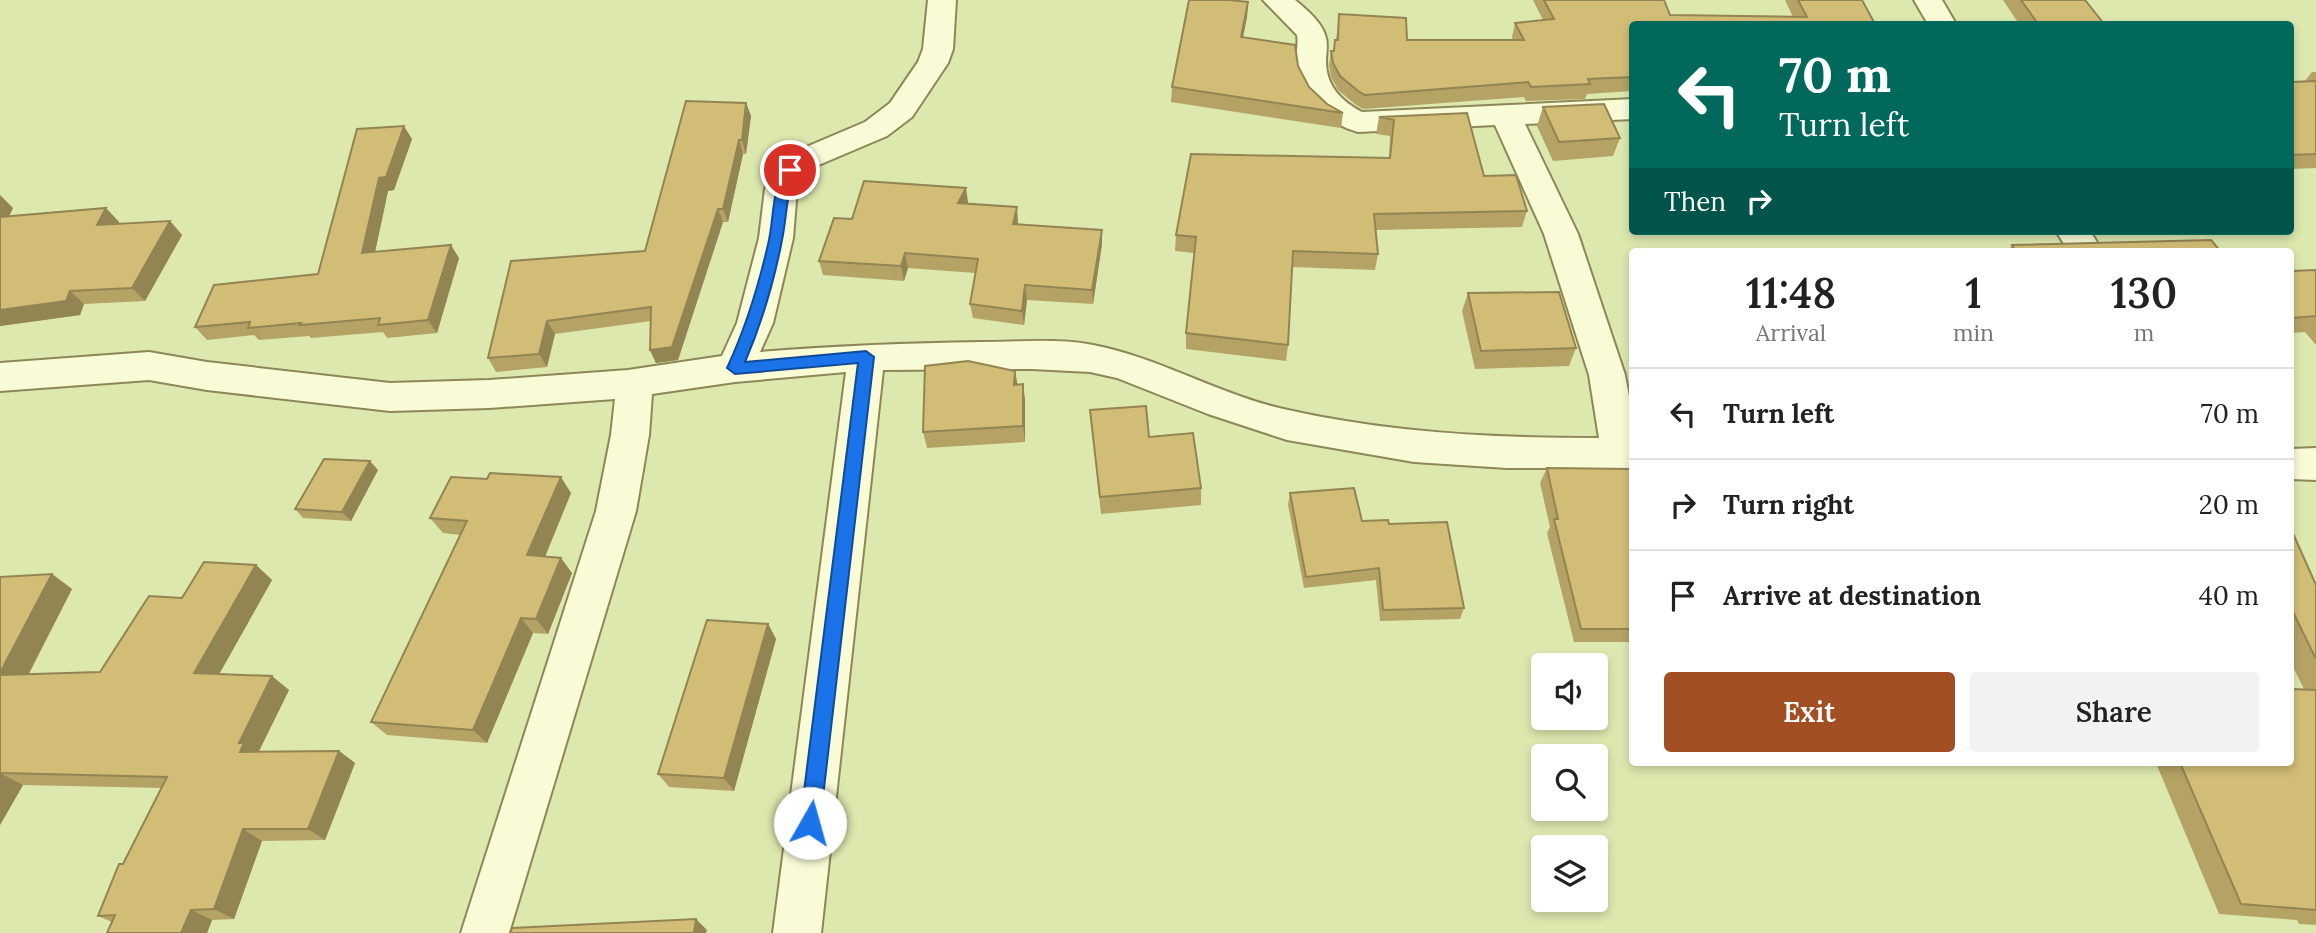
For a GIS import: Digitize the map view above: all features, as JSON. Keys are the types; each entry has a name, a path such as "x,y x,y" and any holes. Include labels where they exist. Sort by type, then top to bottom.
{"street":[{"path":"735,368 755,323 776,238 781,189 790,170 803,160 876,129 901,110 933,63 938,49 942,0"},
{"path":"1278,0 1302,22 1313,38 1312,81 1319,95 1345,116 1358,122 1629,109"},
{"path":"1928,0 1940,21"},
{"path":"0,377 149,366 207,376 390,397 489,394 635,383 735,368 866,357 971,354 1090,358 1124,366 1221,404 1287,425 1414,447 1507,453 1627,453 1607,374 1561,234 1505,114"},
{"path":"797,933 866,357"},
{"path":"485,933 616,511 630,435 635,383"},
{"path":"2294,464 2316,464"}],"green space":[{"path":"0,0 2316,0 2316,933 0,933"}],"building":[{"path":"1189,0 1248,2 1241,37 1295,45 1298,66 1309,87 1327,104 1343,113 1172,87"},
{"path":"1544,0 1664,0 1670,15 1807,17 1798,0 1862,0 1873,21 1629,21 1629,77 1588,79 1590,84 1531,87 1528,82 1365,95 1340,76 1333,63 1331,51 1334,51 1335,40 1338,40 1339,14 1406,18 1407,40 1524,40 1515,23 1554,19"},
{"path":"2021,0 2085,0 2102,21 2036,21"},
{"path":"2316,81 2316,154 2294,155 2294,82"},
{"path":"686,101 746,103 742,140 739,140 723,209 718,209 672,347 650,350 651,307 547,321 539,354 488,358 511,261 645,251"},
{"path":"1604,104 1620,138 1559,142 1543,107"},
{"path":"1467,113 1484,176 1516,175 1527,211 1374,214 1378,254 1293,251 1288,345 1186,333 1196,237 1176,235 1191,154 1390,158 1394,120 1379,117"},
{"path":"404,126 386,177 379,178 362,253 451,245 428,320 378,325 380,318 248,328 250,322 195,327 214,285 318,274 357,129"},
{"path":"864,181 966,188 958,203 1017,207 1013,224 1102,230 1092,290 1025,285 1022,311 970,304 978,259 905,253 901,266 819,261 834,218 852,219"},
{"path":"106,208 97,225 170,221 132,288 70,291 66,301 0,310 0,217"},
{"path":"2211,240 2218,248 2014,248 2012,245"},
{"path":"2316,270 2316,316 2294,318 2294,271"},
{"path":"1559,292 1576,348 1481,351 1468,293"},
{"path":"968,361 1015,371 1014,385 1023,384 1023,426 923,432 925,366"},
{"path":"1146,406 1149,437 1193,433 1201,488 1100,497 1090,410"},
{"path":"324,459 370,461 342,512 295,509"},
{"path":"1547,468 1629,469 1629,629 1581,629 1554,519 1558,519"},
{"path":"490,473 561,477 527,555 561,558 536,619 521,618 473,730 371,722 467,521 430,518 451,477 487,479"},
{"path":"1354,488 1362,521 1388,520 1389,524 1447,522 1464,608 1383,610 1379,568 1306,577 1290,493"},
{"path":"2294,536 2316,585 2316,659 2294,614"},
{"path":"204,562 256,565 194,673 272,676 239,743 244,743 240,752 339,751 308,829 243,829 214,909 191,910 181,933 107,933 115,915 98,916 119,864 123,864 167,777 0,773 0,675 100,672 149,596 182,598"},
{"path":"52,574 0,673 0,577"},
{"path":"707,620 768,624 724,778 658,774"},
{"path":"2294,689 2316,690 2316,910 2241,904 2181,766 2294,766"},
{"path":"696,919 694,933 510,933 512,928"}],"route":[{"path":"790,170 781,189 776,238 755,323 735,368 866,357 810,823"}]}
